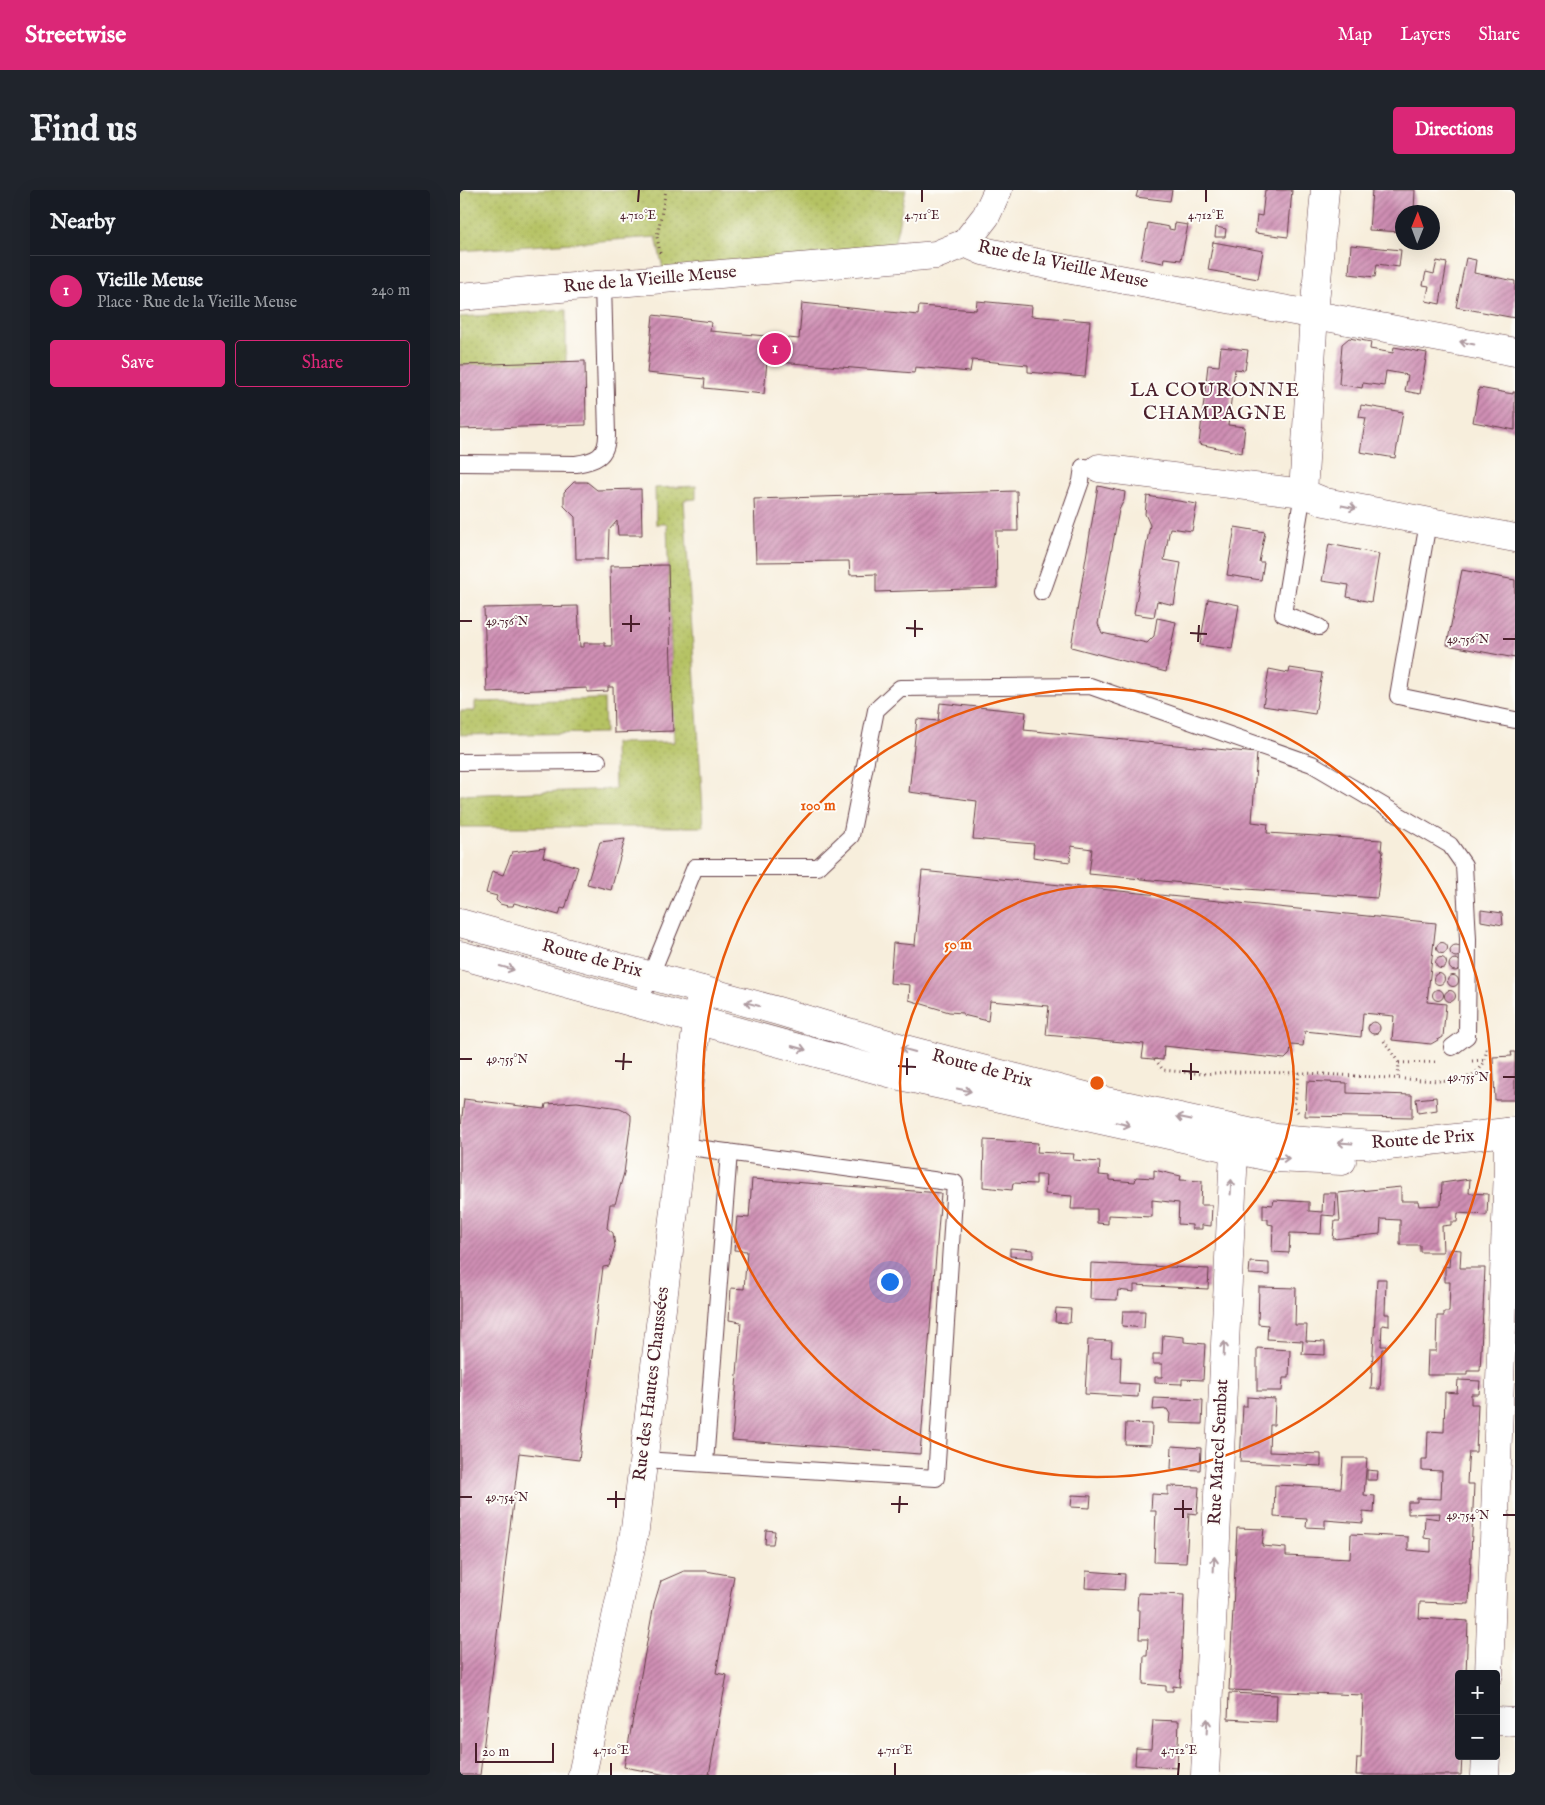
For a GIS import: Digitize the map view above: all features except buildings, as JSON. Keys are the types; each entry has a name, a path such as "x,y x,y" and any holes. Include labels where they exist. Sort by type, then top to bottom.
{"street":[{"path":"965,243 986,216 998,190"},
{"path":"1303,493 1314,314 1325,190"},
{"name":"Rue de la Vieille Meuse","path":"460,297 936,255 965,243 983,252 1056,267 1515,352"},
{"path":"1098,468 1303,493 1325,502 1515,538"},
{"name":"Route de Prix","path":"460,923 932,1056 1100,1100 1234,1139 1274,1158 1389,1162 1512,1141"},
{"name":"Route de Prix","path":"460,956 900,1076 1234,1139"},
{"name":"Rue des Hautes Chaussées","path":"582,1775 634,1530 701,990"},
{"name":"Rue Marcel Sembat","path":"1205,1775 1234,1139"},
{"path":"1489,1670 1506,1445 1512,1141"},
{"path":"1500,1721 1515,1722"},
{"path":"1485,1775 1486,1760"}],"lane":[{"path":"460,462 576,464 590,462 602,455 607,446 603,284"},
{"path":"1042,592 1081,481 1083,467 1098,468"},
{"path":"1303,493 1283,614 1319,626"},
{"path":"1430,522 1426,534 1398,696 1515,720"},
{"path":"639,1004 696,867 818,867 851,836 876,710 900,688 1090,686 1312,764 1450,845 1464,865 1468,939 1467,1036 1452,1047"},
{"path":"460,762 598,761"},
{"path":"643,1460 936,1478 955,1183 682,1146"},
{"path":"705,1463 728,1152"}],"path":[{"path":"666,190 656,236 666,278"},
{"path":"1155,1059 1163,1070 1203,1074 1298,1072 1455,1082 1465,1079 1483,1066 1487,1057 1486,1041"},
{"path":"1384,1042 1398,1063 1398,1077"},
{"path":"1298,1072 1294,1107 1296,1112 1305,1113"}],"green space":[{"path":"460,190 906,190 891,259 665,278 656,237 460,251"},
{"path":"566,310 566,362 460,365 460,317"},
{"path":"696,486 696,499 684,500 704,827 460,827 460,795 615,789 614,743 674,742 667,524 656,524 655,488"},
{"path":"604,699 605,733 460,735 460,711 475,711 475,702"}],"place":[{"name":"Vieille Meuse","path":"775,349"}],"district":[{"name":"LA COURONNE CHAMPAGNE","path":"1215,402"}]}
